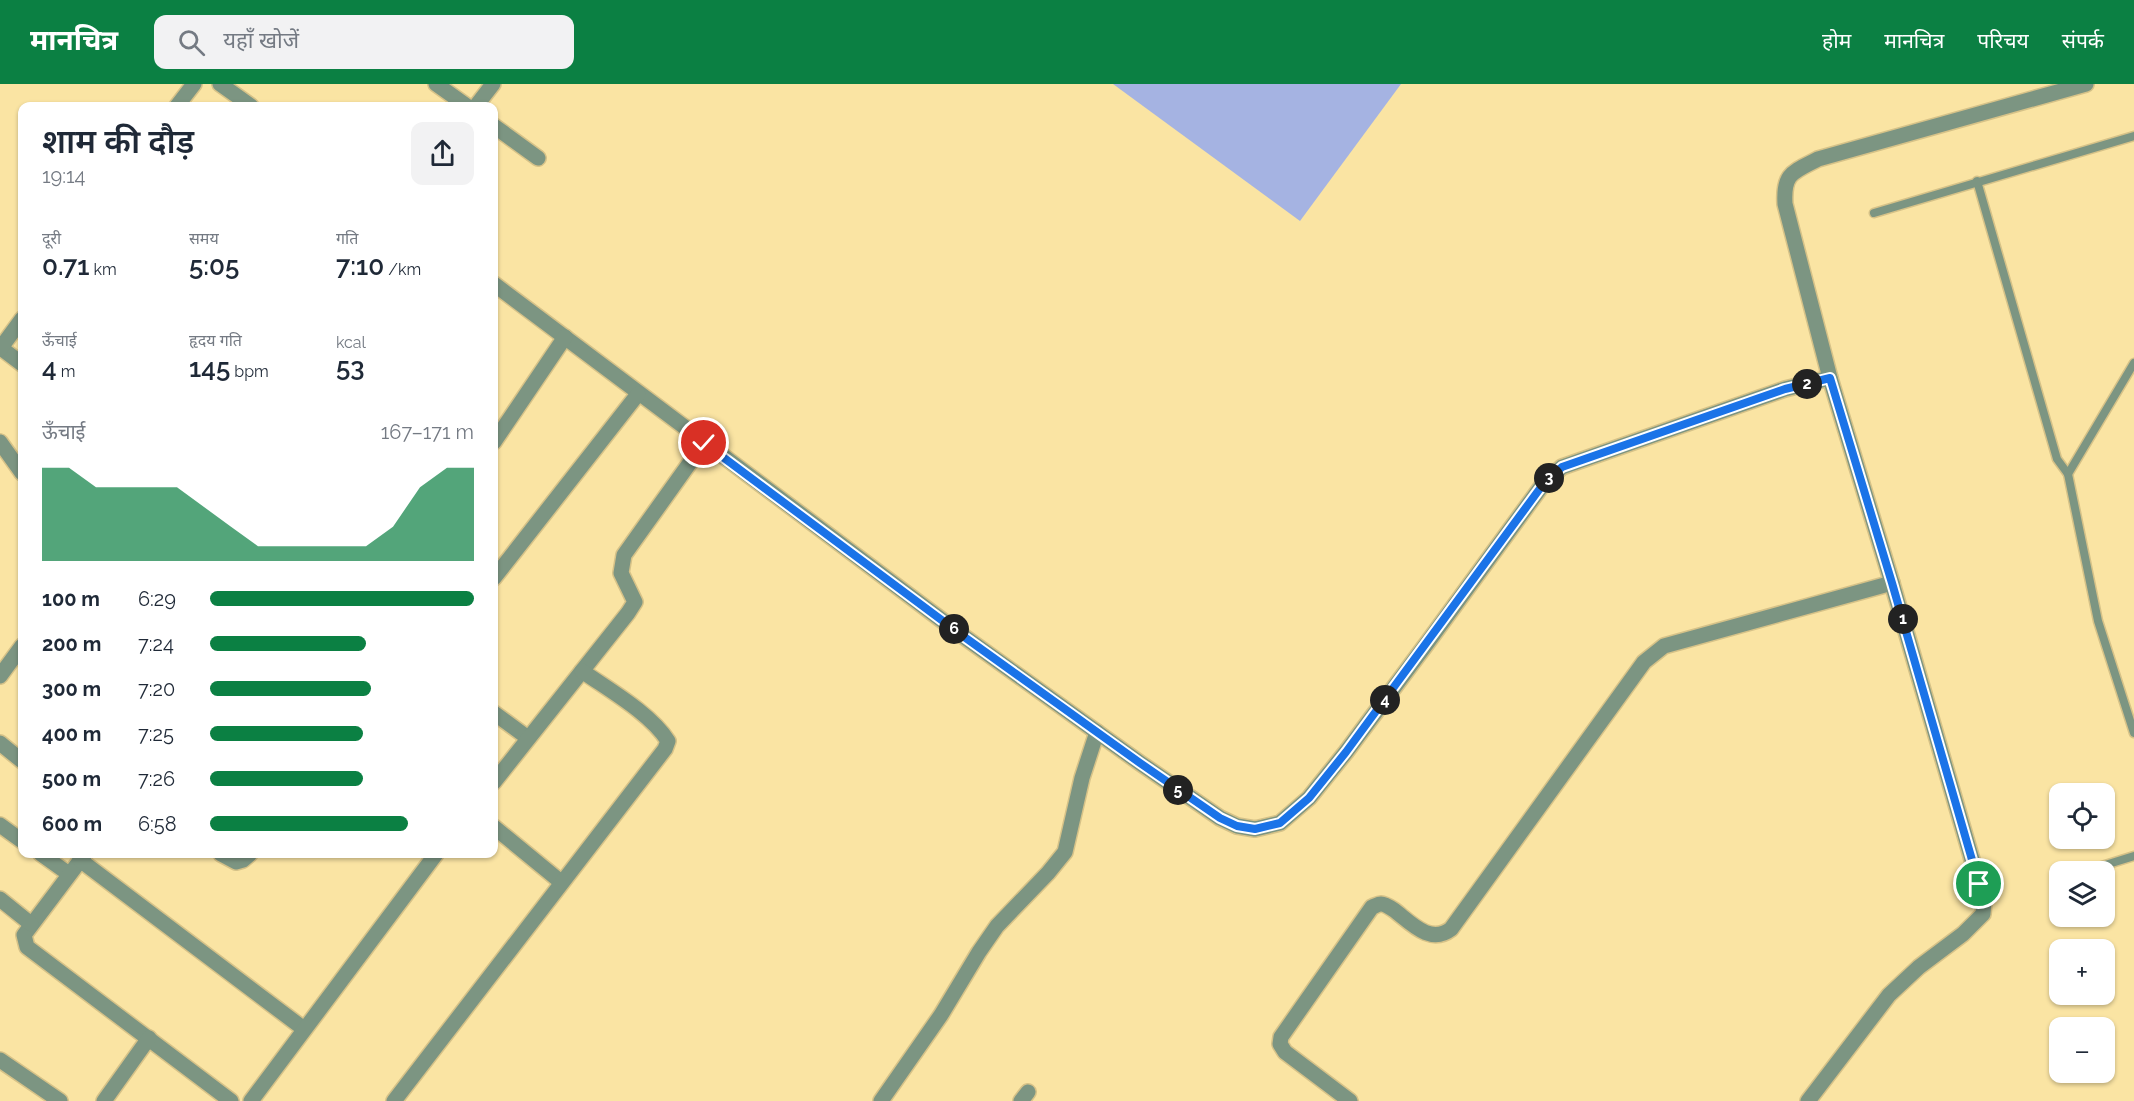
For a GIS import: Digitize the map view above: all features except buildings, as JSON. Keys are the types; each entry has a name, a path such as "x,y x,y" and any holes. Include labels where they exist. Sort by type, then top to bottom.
{"street":[{"path":"180,102 194,84"},
{"path":"220,84 245,102"},
{"path":"436,84 461,102"},
{"path":"479,102 493,84"},
{"path":"1808,1101 1889,994 1919,967 1963,934 1983,914 1984,901 1830,378 1785,204 1784,188 1787,178 1794,172 1818,159 2086,84"},
{"path":"498,129 538,158"},
{"path":"498,292 565,337 953,629 1097,732 1220,818 1237,826 1255,829 1280,823 1309,798 1346,752 1544,483 1562,467 1785,389 1830,378"},
{"path":"18,325 1,348 18,361"},
{"path":"498,436 565,337"},
{"path":"498,573 638,394"},
{"path":"0,442 18,467"},
{"path":"498,777 628,613 634,602 621,573 624,555 704,443"},
{"path":"1350,1101 1285,1052 1280,1044 1281,1037 1372,907 1381,904 1389,907 1424,932 1435,937 1443,935 1450,929 1644,662 1664,646 1892,583"},
{"path":"0,676 18,651"},
{"path":"403,1098 561,882 665,749 668,741 662,732 642,714 582,670"},
{"path":"498,716 528,738"},
{"path":"881,1101 941,1015 985,943 1065,852 1082,778 1097,732"},
{"path":"0,743 18,757"},
{"path":"0,825 18,838"},
{"path":"498,830 561,882"},
{"path":"46,858 69,874"},
{"path":"81,858 24,935 27,947 231,1101"},
{"path":"83,858 304,1029"},
{"path":"228,858 236,862 245,858"},
{"path":"251,1101 433,858"},
{"path":"0,899 31,924"},
{"path":"104,1101 149,1038"},
{"path":"0,1060 60,1101"}],"lane":[{"path":"1874,213 2134,136"},
{"path":"1977,182 2057,459 2068,474 2098,621 2134,733"},
{"path":"2068,474 2134,363"},
{"path":"2115,862 2134,856"}],"shaded area":[{"path":"1113,84 1401,84 1300,221"}],"route":[{"path":"704,443 963,636 1140,763 1220,818 1237,826 1255,829 1280,823 1309,798 1346,752 1544,483 1562,467 1785,389 1830,378 1979,884"}]}
